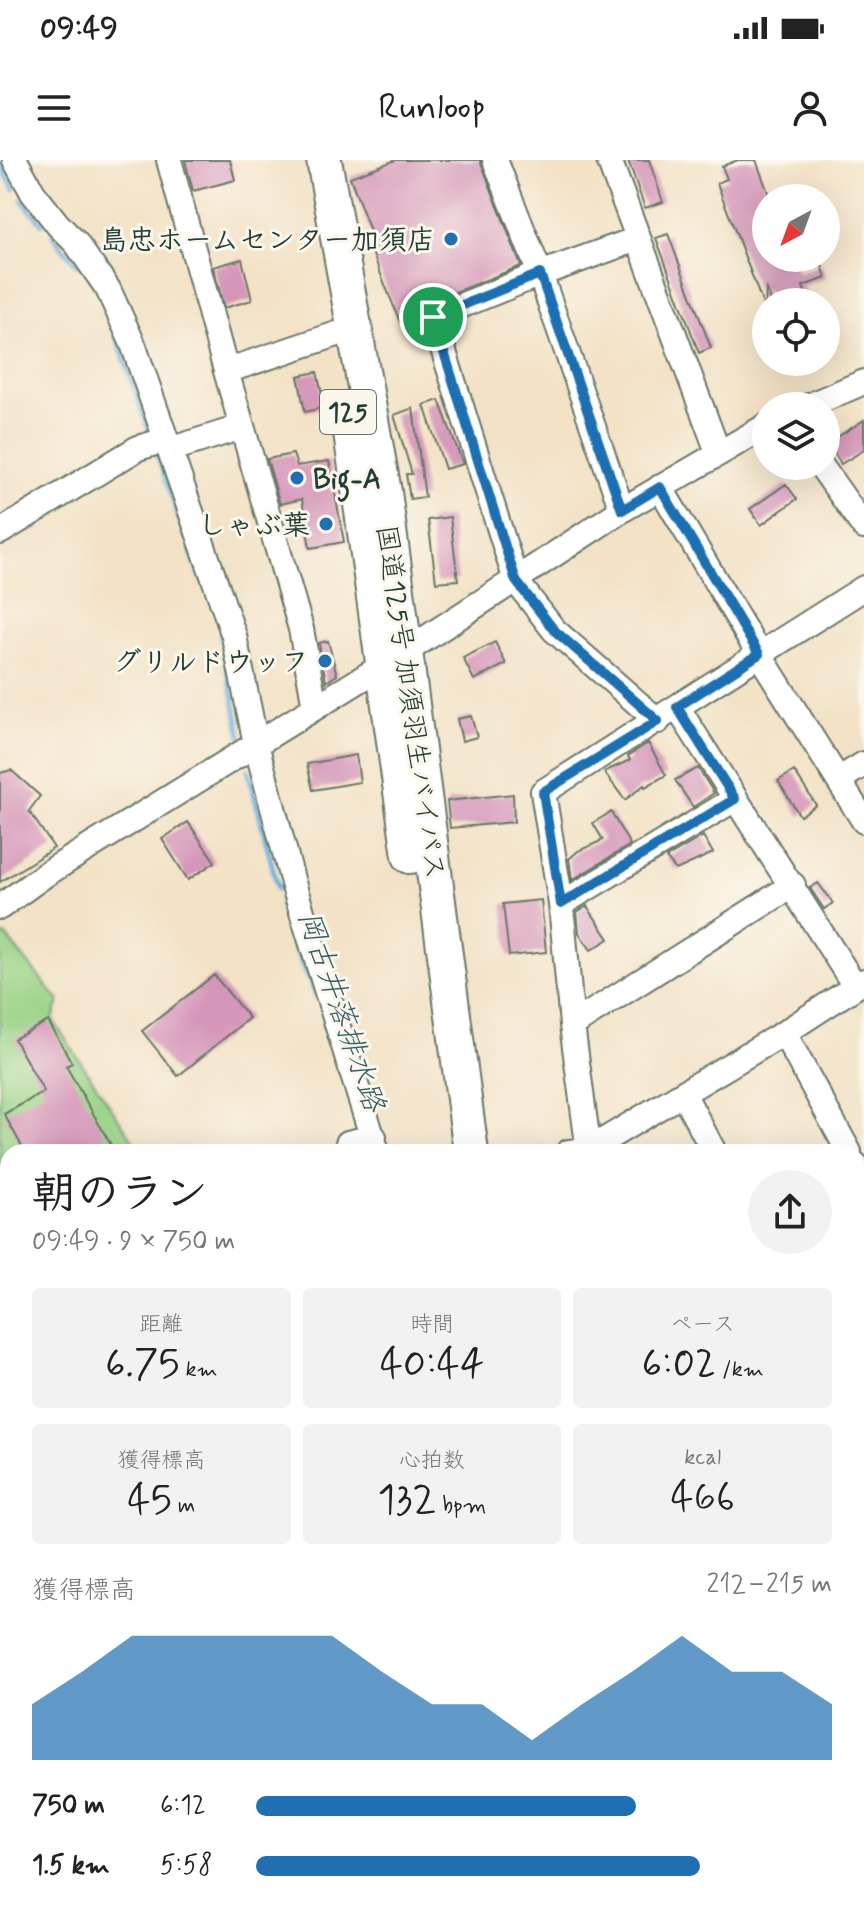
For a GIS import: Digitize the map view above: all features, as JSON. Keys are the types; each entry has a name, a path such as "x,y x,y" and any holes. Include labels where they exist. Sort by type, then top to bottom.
{"highway":[{"name":"国道125号 加須羽生バイパス","path":"305,160 394,658 422,765 470,1144"},
{"name":"国道125号 加須羽生バイパス","path":"324,160 384,492 394,658 451,1144"}],"street":[{"path":"15,160 33,193 76,243 108,289 133,344 160,444 234,636 248,749 334,1022 364,1144"},
{"path":"169,160 301,629 315,707"},
{"path":"495,160 540,274 622,510"},
{"path":"609,160 718,452"},
{"path":"594,1144 784,1033 860,983 735,799 667,714 554,630 516,581 433,317 637,239"},
{"path":"226,371 337,334"},
{"path":"840,392 864,382"},
{"path":"0,532 138,448 242,427"},
{"path":"0,907 46,874 516,581 622,510 752,434"},
{"path":"831,480 864,527"},
{"path":"660,487 759,654 864,821"},
{"path":"581,1144 561,904 543,792 864,588"},
{"path":"838,780 864,764"},
{"path":"561,904 735,799"},
{"path":"572,1025 793,885"},
{"path":"784,1033 845,1144"},
{"path":"683,1093 710,1144"}],"green space":[{"path":"5,935 59,1001 53,1020 136,1144 0,1144 0,938"}],"building":[{"path":"185,160 230,160 235,180 193,191"},
{"path":"396,160 480,160 521,266 427,303 418,314 400,322 370,247 375,245 350,177"},
{"path":"628,160 649,160 663,202 645,208"},
{"path":"738,160 756,160 765,184 752,184 752,272 824,272 826,278 804,288 757,288 717,183 727,179 722,166"},
{"path":"668,234 711,348 699,353 656,238"},
{"path":"242,259 252,300 224,308 213,267"},
{"path":"317,372 325,407 305,412 298,376"},
{"path":"439,400 463,464 445,469 424,405"},
{"path":"413,408 425,497 410,499 406,474 412,474 394,415"},
{"path":"864,420 864,450 841,464 840,462 840,435"},
{"path":"293,454 297,466 329,461 344,542 310,548 302,499 280,504 267,459"},
{"path":"786,484 797,499 761,525 750,509"},
{"path":"450,517 458,580 436,582 428,520"},
{"path":"328,641 337,675 326,682 319,643"},
{"path":"495,642 506,664 474,680 463,658"},
{"path":"471,716 477,737 462,741 457,719"},
{"path":"648,743 666,775 644,785 625,800 604,772 630,760 628,756"},
{"path":"356,755 360,782 313,790 307,764"},
{"path":"698,768 714,793 693,807 675,780"},
{"path":"11,770 40,796 29,811 54,848 0,882 0,773"},
{"path":"794,771 816,805 800,816 778,781"},
{"path":"513,794 514,822 450,828 447,801"},
{"path":"611,812 630,845 572,880 569,859 578,851 603,840 593,823"},
{"path":"188,822 215,862 188,880 162,839"},
{"path":"703,836 713,853 676,870 666,858"},
{"path":"818,883 833,903 824,909 810,888"},
{"path":"541,900 546,952 509,956 503,904"},
{"path":"587,906 609,939 591,950 579,933 577,912"},
{"path":"214,975 249,1018 178,1076 142,1031"},
{"path":"48,1021 72,1063 66,1066 110,1144 21,1144 4,1114 44,1092 14,1039"}],"waterway":[{"name":"岡古井落排水路","path":"0,163 14,189"},
{"name":"岡古井落排水路","path":"22,200 42,224"},
{"name":"岡古井落排水路","path":"53,236 77,265"},
{"name":"岡古井落排水路","path":"117,337 150,434"},
{"name":"岡古井落排水路","path":"156,452 186,538"},
{"name":"岡古井落排水路","path":"191,551 203,582"},
{"name":"岡古井落排水路","path":"221,635 241,736"},
{"name":"岡古井落排水路","path":"248,770 278,889"},
{"name":"岡古井落排水路","path":"281,904 291,939 316,996"}],"place":[{"name":"島忠ホームセンター加須店","path":"451,239"},
{"name":"Big-A","path":"297,478"},
{"name":"しゃぶ葉","path":"326,524"},
{"name":"グリルドウッフ","path":"325,661"}],"route":[{"path":"540,274 622,510 660,487 759,654 677,707 735,799 561,904 543,792 658,721 554,630 516,581 433,317 540,274"}]}
